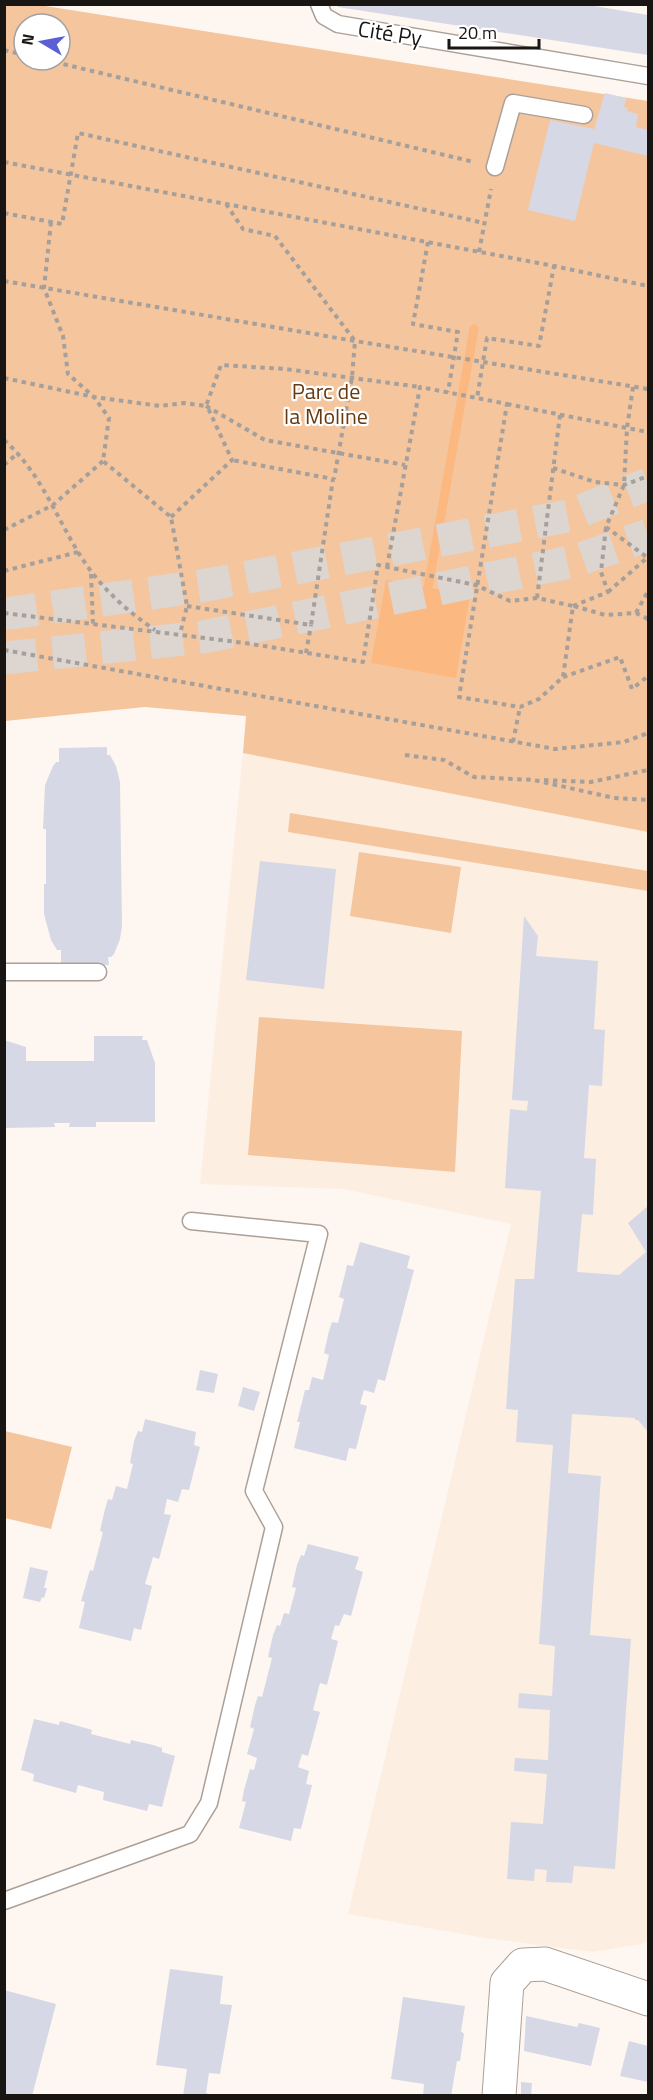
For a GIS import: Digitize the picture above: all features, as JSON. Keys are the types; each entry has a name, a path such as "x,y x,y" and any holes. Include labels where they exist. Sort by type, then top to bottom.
{"street":[{"path":"499,2096 507,1983 523,1965 545,1964 647,1996"}],"lane":[{"name":"Cité Py","path":"319,4 324,16 338,24 648,76"},
{"path":"495,167 513,102 584,115"},
{"path":"4,972 98,972"},
{"path":"4,1901 190,1834 209,1803 274,1527 254,1491 319,1234 191,1221"}],"path":[{"path":"72,66 495,167 479,252"},
{"path":"4,213 62,224 78,133 484,223"},
{"path":"4,162 554,266 648,286"},
{"path":"225,204 243,229 275,236 355,342 306,653"},
{"path":"4,530 53,505 103,461 110,418 94,396 69,374 63,336 44,288 51,222"},
{"path":"428,242 413,324 458,332 448,392"},
{"path":"477,398 488,338 539,346 554,266"},
{"path":"4,281 355,342 648,389"},
{"path":"232,460 206,405 221,365 351,377 420,387 648,432"},
{"path":"4,378 94,396 160,405 184,403 206,405 266,440 405,465"},
{"path":"387,567 420,387"},
{"path":"608,592 601,572 606,527 624,485 627,428 633,387"},
{"path":"507,404 459,697 520,707 539,699 563,677 620,657 632,689 648,676"},
{"path":"537,598 560,415"},
{"path":"4,440 18,453 53,505 91,572 127,611 157,632"},
{"path":"4,465 18,453"},
{"path":"232,460 333,479"},
{"path":"171,517 232,460"},
{"path":"103,461 171,517 186,606 180,634"},
{"path":"553,468 595,483 624,485 648,476"},
{"path":"573,606 608,592 648,557 606,527"},
{"path":"4,571 78,552"},
{"path":"4,613 180,634 363,662 378,566 476,585 510,601 537,598 605,615 636,613 648,619"},
{"path":"91,572 93,624"},
{"path":"636,613 648,591"},
{"path":"186,606 311,625"},
{"path":"563,677 573,606"},
{"path":"4,650 555,750 624,742 648,733"},
{"path":"513,742 520,707"},
{"path":"405,754 444,760 474,777 591,782 648,770"},
{"path":"534,780 614,798 648,800"}],"shaded area":[{"path":"386,580 470,595 456,678 371,663"},
{"path":"243,753 648,832 648,1941 642,1944 592,1952 485,1938 348,1914 511,1224 343,1189 200,1184"}],"green space":[{"name":"Parc de la Moline","path":"5,5 39,5 648,101 648,832 243,753 246,716 145,707 5,721"},
{"path":"290,813 648,871 648,891 288,832"},
{"path":"359,852 461,867 451,933 350,916"},
{"path":"259,1017 462,1031 455,1172 248,1155"},
{"path":"5,1431 72,1447 51,1529 5,1518"}],"building":[{"path":"338,4 582,4 648,15 648,55 338,7"},
{"path":"605,93 626,98 624,107 628,108 627,111 638,114 636,127 648,130 648,156 594,143 575,221 528,210 550,120 594,129"},
{"path":"107,747 107,755 110,755 116,766 120,782 122,926 120,939 114,954 108,957 109,965 61,965 61,950 57,950 51,940 44,914 45,785 53,766 59,762 59,748"},
{"path":"260,861 336,869 324,989 246,980"},
{"path":"524,916 538,936 536,956 598,961 594,1029 605,1030 602,1086 589,1085 584,1158 596,1159 593,1215 582,1214 577,1272 619,1275 646,1252 628,1223 648,1206 648,1432 635,1418 572,1414 568,1473 601,1476 590,1635 631,1639 615,1869 574,1866 572,1883 546,1882 547,1870 535,1869 534,1881 507,1879 511,1822 543,1824 547,1774 514,1771 515,1758 548,1760 550,1710 518,1708 519,1693 552,1696 555,1646 539,1644 553,1445 516,1442 518,1410 506,1409 515,1279 534,1279 541,1191 505,1188 510,1109 527,1111 528,1101 512,1100"},
{"path":"94,1036 143,1036 142,1040 147,1040 155,1063 155,1122 96,1122 96,1127 69,1127 70,1123 54,1123 55,1127 4,1128 4,1040 26,1047 26,1061 94,1061"},
{"path":"360,1242 410,1256 407,1268 414,1270 385,1381 378,1379 374,1393 364,1390 360,1404 367,1406 356,1449 349,1448 346,1461 294,1448 300,1422 297,1422 305,1390 309,1390 312,1377 323,1380 329,1355 324,1353 329,1331 332,1322 338,1323 344,1299 339,1297 347,1265 353,1266"},
{"path":"200,1370 218,1374 214,1393 196,1390"},
{"path":"243,1387 260,1392 254,1411 238,1406"},
{"path":"145,1419 196,1432 194,1445 200,1447 189,1490 182,1489 178,1502 167,1499 164,1514 171,1515 159,1559 153,1557 145,1584 152,1586 141,1630 134,1628 131,1641 79,1628 85,1602 81,1601 90,1570 93,1571 103,1532 100,1531 108,1499 112,1500 116,1486 127,1489 133,1464 130,1463 134,1441 138,1431 142,1432"},
{"path":"308,1544 359,1557 355,1569 363,1572 351,1616 344,1614 339,1626 335,1625 331,1639 338,1641 327,1685 320,1683 313,1710 320,1712 308,1756 302,1754 298,1767 309,1771 306,1784 312,1785 301,1829 294,1828 291,1841 239,1828 246,1802 242,1801 244,1790 250,1769 254,1770 257,1758 247,1754 254,1729 250,1727 255,1705 258,1696 262,1697 272,1658 268,1657 273,1635 277,1625 280,1626 284,1613 289,1614 296,1588 292,1587 297,1565 301,1555 304,1556"},
{"path":"30,1567 48,1571 44,1588 47,1588 40,1602 23,1598"},
{"path":"34,1719 59,1725 60,1721 92,1730 91,1734 130,1744 131,1740 153,1745 162,1748 162,1752 175,1756 162,1807 149,1804 147,1811 103,1800 104,1792 78,1785 76,1793 33,1781 34,1774 21,1770"},
{"path":"170,1969 223,1976 220,2004 232,2005 220,2074 209,2073 206,2093 213,2096 183,2096 187,2069 156,2065"},
{"path":"4,1990 56,2004 32,2096 4,2096"},
{"path":"403,1997 465,2006 460,2061 457,2061 451,2096 423,2096 424,2084 391,2079"},
{"path":"526,2016 577,2027 579,2023 600,2028 591,2066 524,2051"},
{"path":"629,2041 648,2046 648,2082 620,2076"},
{"path":"521,2082 532,2083 531,2096 521,2096"}],"waterway":[{"path":"428,588 474,329"}],"tunnel":[{"path":"4,614 201,586 568,516 648,484"},
{"path":"4,658 203,637 575,561 648,535"}]}
